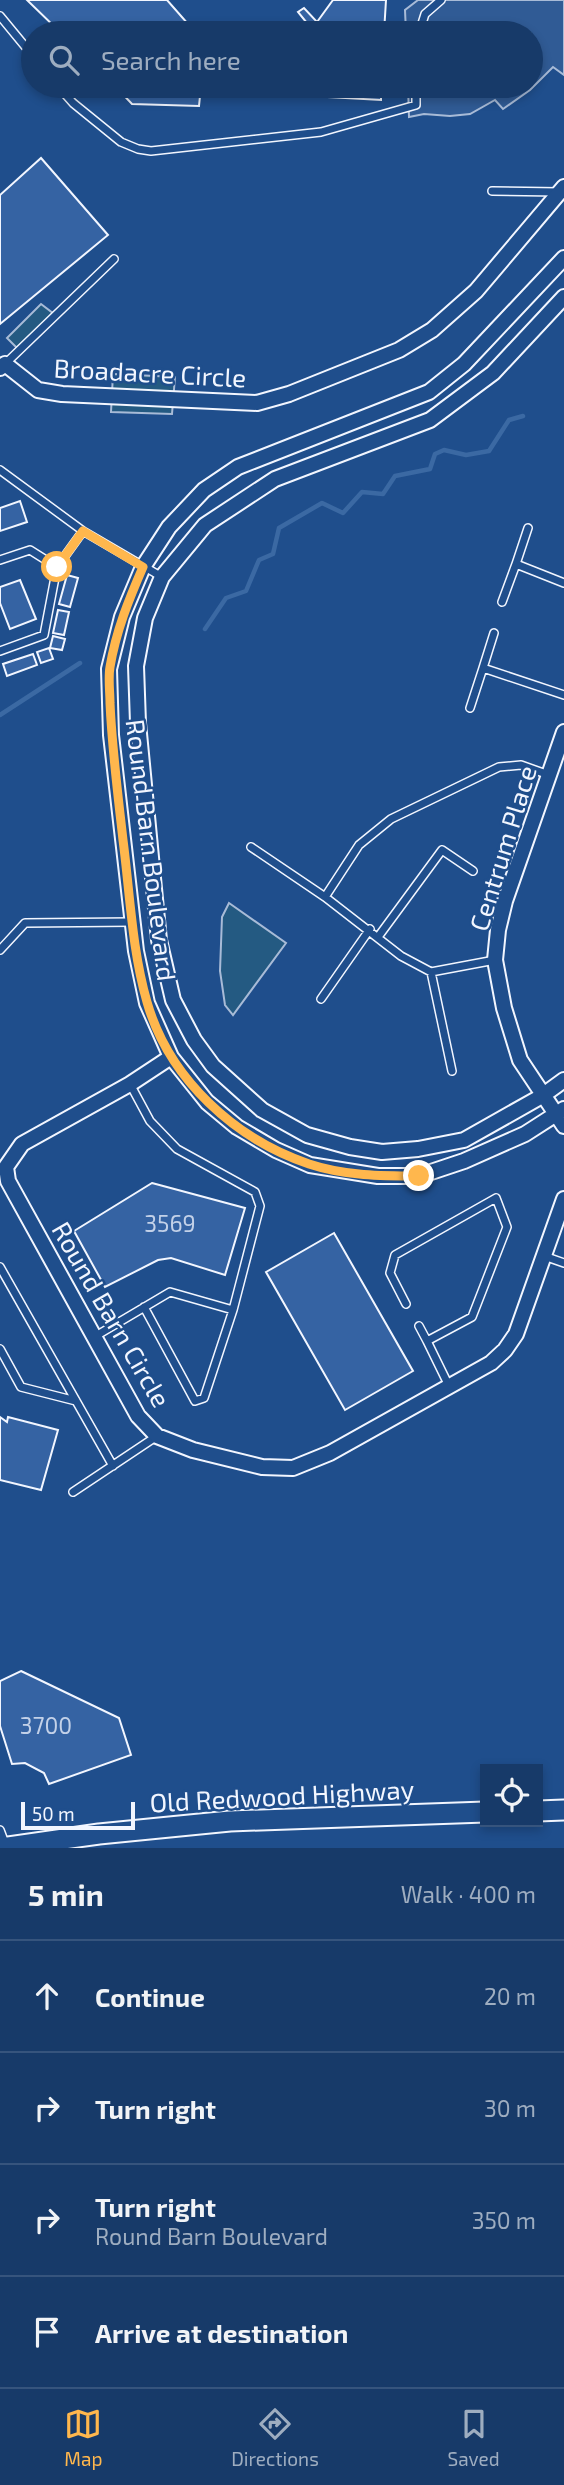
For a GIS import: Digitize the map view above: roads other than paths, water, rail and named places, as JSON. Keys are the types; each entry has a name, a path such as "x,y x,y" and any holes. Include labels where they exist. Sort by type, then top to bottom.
{"main road":[{"path":"543,1811 564,1810"},
{"name":"Old Redwood Highway","path":"2,1841 230,1821 480,1812"}],"street":[{"name":"Broadacre Circle","path":"2,364 38,390 62,394 257,403 289,394 399,350 432,330 476,291 562,190"},
{"name":"Round Barn Boulevard","path":"562,1116 464,1161 419,1176 377,1177 344,1172 299,1160 276,1150 237,1127 207,1102 171,1057 147,1003 133,922 111,735 109,669 121,617 143,567 169,527 204,490 238,467 429,392 464,364 564,258"},
{"name":"Round Barn Boulevard","path":"564,297 493,373 430,420 275,479 205,525 162,577 145,618 136,666 138,723 159,940 173,1000 194,1040 213,1066 262,1110 307,1135 350,1147 394,1151 464,1140 542,1096 564,1080"},
{"name":"Centrum Place","path":"542,1096 520,1060 513,1041 495,960 505,901 564,732"},
{"name":"Round Barn Circle","path":"171,1057 130,1084 22,1144 3,1168 138,1416 157,1436 192,1450 262,1467 293,1468 330,1453 491,1363 505,1350 516,1334 564,1199"},
{"path":"542,1096 562,1116"}],"lane":[{"path":"423,21 425,14 441,0"},
{"path":"0,16 21,41"},
{"path":"68,98 121,142 138,149 165,151 321,132 415,105 415,98"},
{"path":"492,191 562,190"},
{"path":"2,364 114,258"},
{"path":"0,470 83,531 162,577"},
{"path":"502,602 528,528"},
{"path":"0,651 44,635 57,567 83,531"},
{"path":"0,560 30,550 57,567"},
{"path":"516,564 564,583"},
{"path":"470,708 494,633"},
{"path":"483,668 564,695"},
{"path":"325,897 359,845 391,819 499,767 521,765 549,775"},
{"path":"251,846 370,929 401,956 431,972 495,960"},
{"path":"378,937 442,850 472,871"},
{"path":"0,950 25,923 133,922"},
{"path":"321,999 370,929"},
{"path":"431,972 453,1071"},
{"path":"130,1084 150,1121 177,1149 255,1192 260,1206 233,1310 204,1398 195,1401 144,1307"},
{"path":"407,1304 390,1273 395,1255 496,1198 507,1227 472,1317 427,1341"},
{"path":"544,1256 564,1263"},
{"path":"0,1267 113,1466"},
{"path":"93,1337 170,1292 233,1310"},
{"path":"419,1326 449,1387"},
{"path":"0,1349 21,1387 76,1401"},
{"path":"73,1492 157,1436"}],"waterway":[{"path":"205,629 226,598 246,591 259,560 273,554 279,528 322,503 343,513 362,492 383,494 395,476 430,469 435,454 444,450 466,455 489,451 509,420 523,416"},
{"path":"0,715 80,663"}]}
